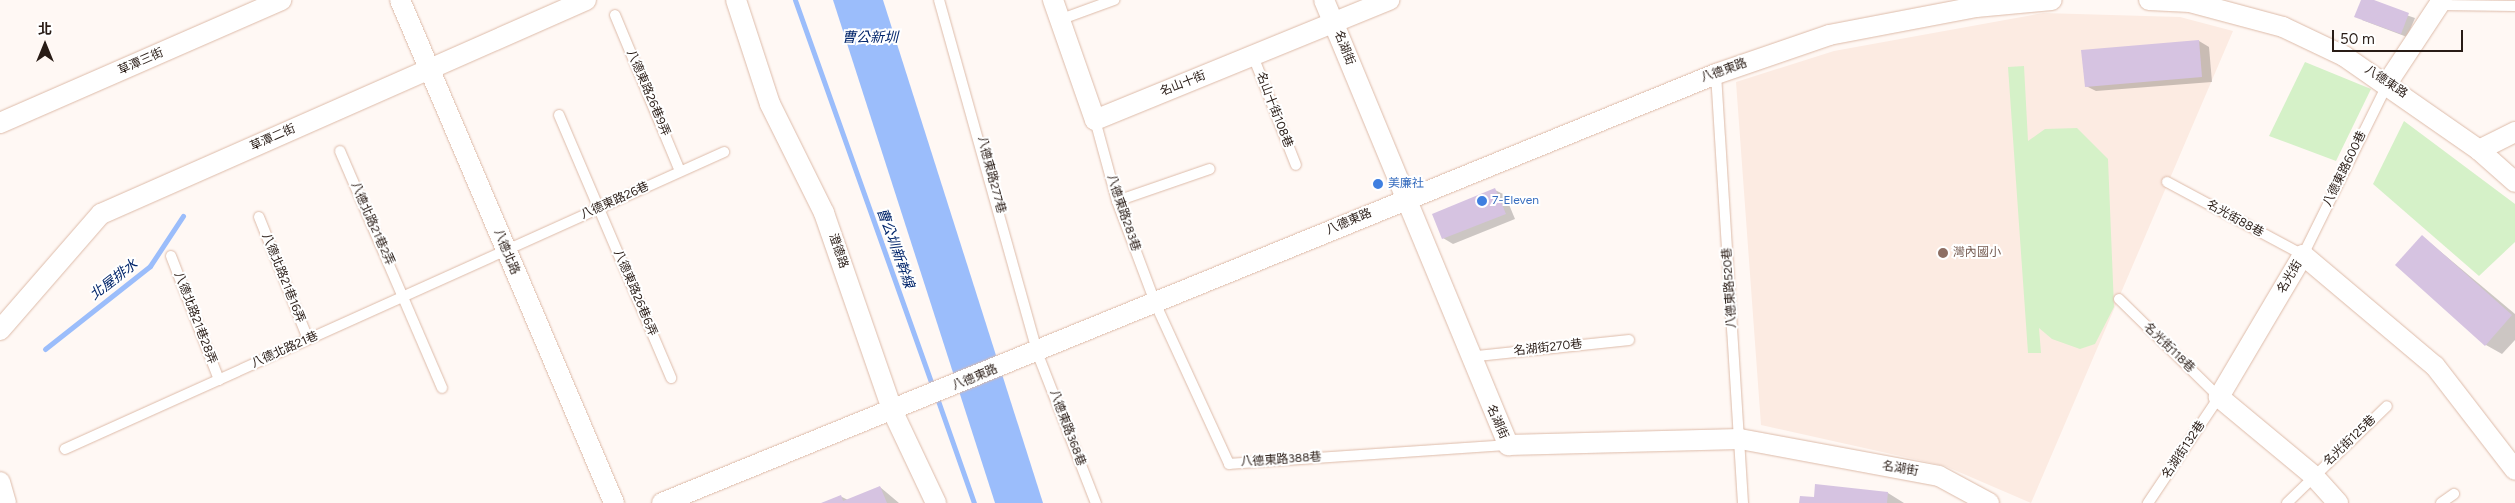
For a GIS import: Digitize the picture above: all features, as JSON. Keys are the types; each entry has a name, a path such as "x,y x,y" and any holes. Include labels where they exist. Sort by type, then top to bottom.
{"street":[{"name":"草潭三街","path":"0,123 281,0"},
{"name":"八德北路","path":"400,0 614,503"},
{"name":"草潭二街","path":"0,330 101,214 586,0"},
{"name":"澄德路","path":"736,0 770,104 824,214 893,412 936,503"},
{"path":"1054,0 1095,120"},
{"name":"名湖街","path":"1324,0 1468,357 1508,445 1740,439 1940,476 1989,503"},
{"name":"名山十街","path":"1095,120 1335,25 1389,0"},
{"name":"八德東路","path":"662,503 1156,305 1405,198 1716,74 1830,35 1976,7 2052,0"},
{"name":"八德東路","path":"2149,0 2190,1 2283,26 2388,82 2480,150 2515,182"},
{"path":"2388,82 2442,2"},
{"path":"2480,150 2515,132"},
{"name":"名光街","path":"2219,397 2302,256 2435,366 2515,470"},
{"path":"2219,397 2314,476 2338,503"},
{"path":"0,482 6,503"}],"lane":[{"name":"八德東路277巷","path":"939,0 1038,352"},
{"path":"1060,20 1114,0"},
{"path":"2442,2 2515,6"},
{"name":"八德東路26巷9弄","path":"615,15 680,171"},
{"name":"名山十街108巷","path":"1253,56 1296,165"},
{"name":"八德東路520巷","path":"1716,74 1743,503"},
{"name":"八德東路600巷","path":"2302,256 2388,82"},
{"name":"八德東路26巷6弄","path":"559,115 671,378"},
{"name":"八德東路283巷","path":"1095,120 1117,201 1156,305"},
{"name":"八德北路21巷2弄","path":"340,151 442,388"},
{"name":"八德東路26巷","path":"506,250 724,152"},
{"path":"1117,201 1210,169"},
{"name":"名光街88巷","path":"2168,182 2302,256"},
{"name":"八德北路21巷16弄","path":"259,217 308,339"},
{"name":"八德北路21巷","path":"65,449 506,250"},
{"name":"八德北路21巷28弄","path":"171,256 219,380"},
{"name":"名光街118巷","path":"2118,299 2219,397"},
{"name":"八德東路388巷","path":"1156,305 1229,464 1508,445"},
{"name":"名湖街270巷","path":"1468,357 1629,340"},
{"name":"八德東路368巷","path":"1038,352 1096,503"},
{"name":"名湖街132巷","path":"2148,503 2219,397"},
{"name":"名光街125巷","path":"2287,503 2387,406"},
{"path":"2441,503 2454,494"}],"shaded area":[{"name":"灣內國小","path":"2043,13 2180,17 2233,31 2031,503 1945,466 1761,425 1736,82 1834,51"}],"green space":[{"path":"2305,62 2371,89 2336,161 2269,136"},
{"path":"2024,66 2028,141 2045,129 2077,128 2108,159 2114,307 2095,344 2080,349 2052,339 2039,328 2041,353 2028,353 2008,67"},
{"path":"2404,121 2515,204 2515,242 2479,276 2373,184"}],"water":[{"name":"曹公新圳","path":"833,0 883,0 1043,503 995,503"}],"building":[{"path":"2361,0 2374,0 2409,13 2401,34 2354,17"},
{"path":"2199,40 2202,77 2085,87 2081,50"},
{"name":"7-Eleven","path":"1495,188 1506,214 1442,239 1432,214"},
{"path":"2422,235 2512,315 2485,346 2395,265"},
{"path":"1815,484 1888,492 1887,503 1799,503 1800,496 1814,497"},
{"path":"880,486 887,503 821,503 841,495 843,501"}],"waterway":[{"name":"曹公圳新幹線","path":"795,0 933,387"},
{"name":"北屋排水","path":"45,349 150,266 183,216"},
{"name":"曹公圳新幹線","path":"936,395 974,503"}],"place":[{"name":"美廉社","path":"1378,184"},
{"name":"7-Eleven","path":"1482,201"},
{"name":"灣內國小","path":"1943,253"}]}
